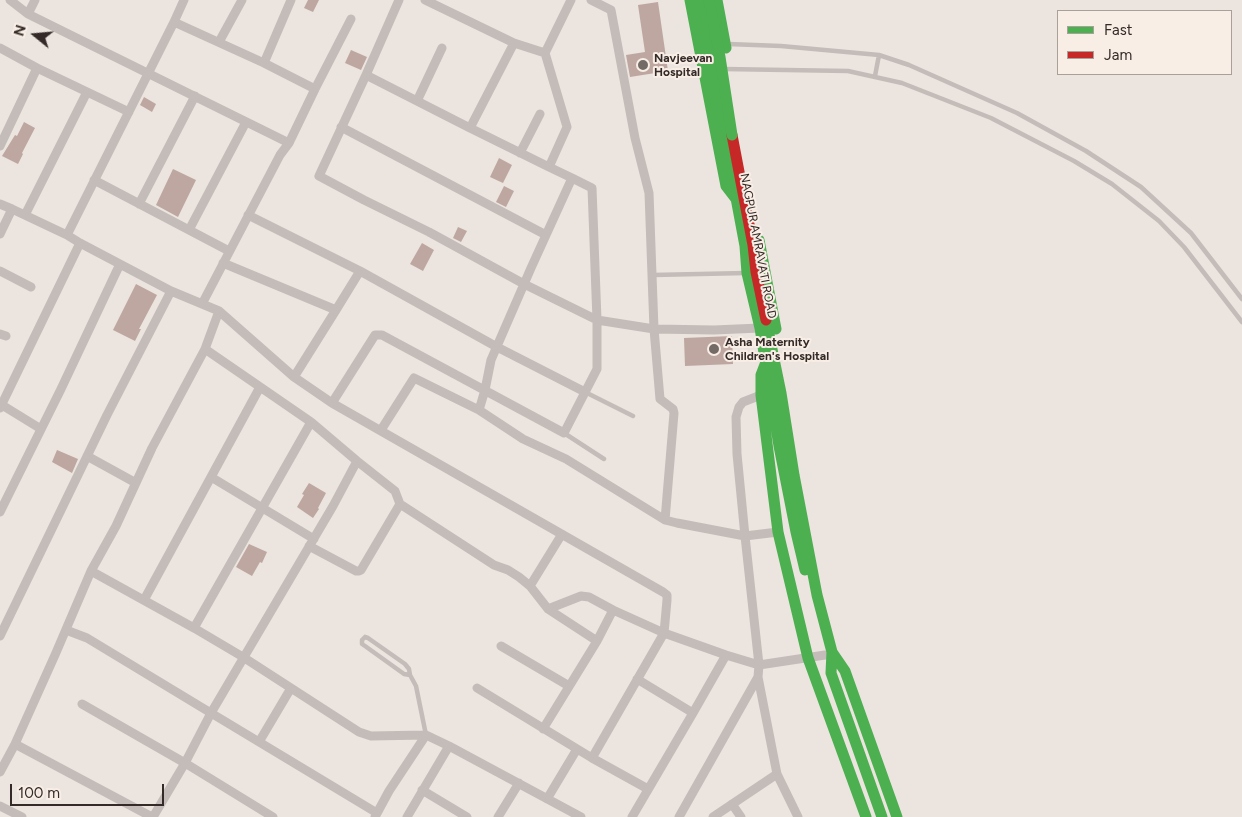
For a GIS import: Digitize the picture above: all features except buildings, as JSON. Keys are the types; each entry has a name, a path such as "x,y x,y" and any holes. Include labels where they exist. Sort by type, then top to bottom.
{"main road":[{"path":"690,0 704,43"},
{"name":"NAGPUR AMRAVATI ROAD","path":"701,0 708,70 745,246 748,273 760,328 779,446 796,532 831,672 882,817"},
{"path":"709,0 753,244 756,272 781,393 794,475 828,654"},
{"name":"NAGPUR AMRAVATI ROAD","path":"718,0 726,44 728,69 822,583 844,671 897,817"},
{"path":"766,362 761,375 761,395 778,532 808,658 866,817"},
{"name":"NAGPUR AMRAVATI ROAD","path":"828,654 844,671"}],"street":[{"path":"10,0 28,14 289,143"},
{"path":"28,14 35,0"},
{"path":"67,235 184,0"},
{"path":"219,42 242,0"},
{"path":"264,64 291,0"},
{"path":"399,0 319,176 430,232 524,284 597,320 654,329 714,330 760,328"},
{"path":"425,0 514,43 545,53"},
{"path":"549,167 567,127 545,53 571,0"},
{"path":"591,0 611,10 635,138 649,192 654,329 660,399 673,409 674,412 664,520"},
{"path":"202,304 280,155 289,143 352,19"},
{"path":"174,22 315,89"},
{"path":"470,128 514,43"},
{"path":"0,48 129,112"},
{"path":"417,101 442,48"},
{"path":"0,146 37,68"},
{"path":"332,402 375,335 382,335 564,433 597,369 592,188 366,75"},
{"path":"25,216 86,92"},
{"path":"139,204 195,96"},
{"path":"520,153 540,114"},
{"path":"190,230 246,122"},
{"path":"341,127 546,235"},
{"path":"480,410 491,360 572,178"},
{"path":"94,180 229,251"},
{"path":"0,204 67,235 171,291 219,311 294,376 332,402 667,595 664,633 592,758"},
{"path":"0,234 12,209"},
{"path":"248,215 360,271 497,347 585,392"},
{"path":"41,429 1,407 80,243"},
{"path":"223,263 336,310"},
{"path":"0,512 120,264"},
{"path":"0,271 31,287"},
{"path":"294,376 360,271"},
{"path":"0,636 86,456 171,291"},
{"path":"0,772 15,744 91,571 116,526 152,448 204,349 219,311"},
{"path":"204,349 311,422 395,491 400,504 494,565 519,577 530,586 548,609 597,640"},
{"path":"381,430 414,378 480,410 523,438 566,459 664,520 745,536 778,532"},
{"path":"144,600 260,387"},
{"path":"761,395 743,402 739,407 736,417 737,454 759,665 758,677 777,774 798,817"},
{"path":"194,628 311,422"},
{"path":"86,456 136,482"},
{"path":"15,744 152,817 185,763 243,657 333,506 357,461"},
{"path":"211,477 262,508 356,571 361,570 400,504"},
{"path":"530,586 562,534"},
{"path":"91,571 243,657 360,732 371,736 426,736 449,746 547,799 566,814 581,817"},
{"path":"548,609 581,596 588,597 664,633 759,665 828,654"},
{"path":"543,729 613,610"},
{"path":"66,630 87,638 376,815 389,791 426,736"},
{"path":"501,646 569,686"},
{"path":"632,817 726,655"},
{"path":"679,817 758,677"},
{"path":"637,679 693,713"},
{"path":"259,742 291,688"},
{"path":"477,688 648,790"},
{"path":"82,704 185,763 273,817"},
{"path":"407,817 449,746"},
{"path":"547,799 577,749"},
{"path":"713,817 777,774"},
{"path":"498,817 518,783"},
{"path":"422,790 467,817"},
{"path":"732,804 741,817"},
{"path":"0,806 22,817"}],"lane":[{"path":"704,43 781,46 879,55 909,65 1017,113 1086,151 1141,187 1191,233 1242,299"},
{"path":"875,76 879,55"},
{"path":"708,70 848,71 902,83 991,118 1074,161 1112,184 1159,221 1184,246 1242,322"},
{"path":"653,275 748,273"},
{"path":"585,392 633,416"},
{"path":"564,433 604,459"},
{"path":"410,675 404,674 364,646 362,640 365,637 368,638 405,664 409,669 416,686 426,736"}],"traffic: fast":[{"path":"690,0 726,186 736,199"},
{"path":"701,0 745,246 747,273 760,328 779,446 805,570"},
{"path":"709,0 732,135"},
{"path":"717,0 726,48"},
{"path":"759,240 776,329"},
{"path":"766,320 817,595 832,652 831,673 882,817"},
{"path":"766,362 761,375 761,395 778,532 808,658 866,817"},
{"path":"832,652 845,671 897,817"}],"traffic: jam":[{"path":"732,135 766,320"}],"place":[{"name":"Navjeevan Hospital","path":"643,65"},
{"name":"Asha Maternity Children's Hospital","path":"714,349"}]}
